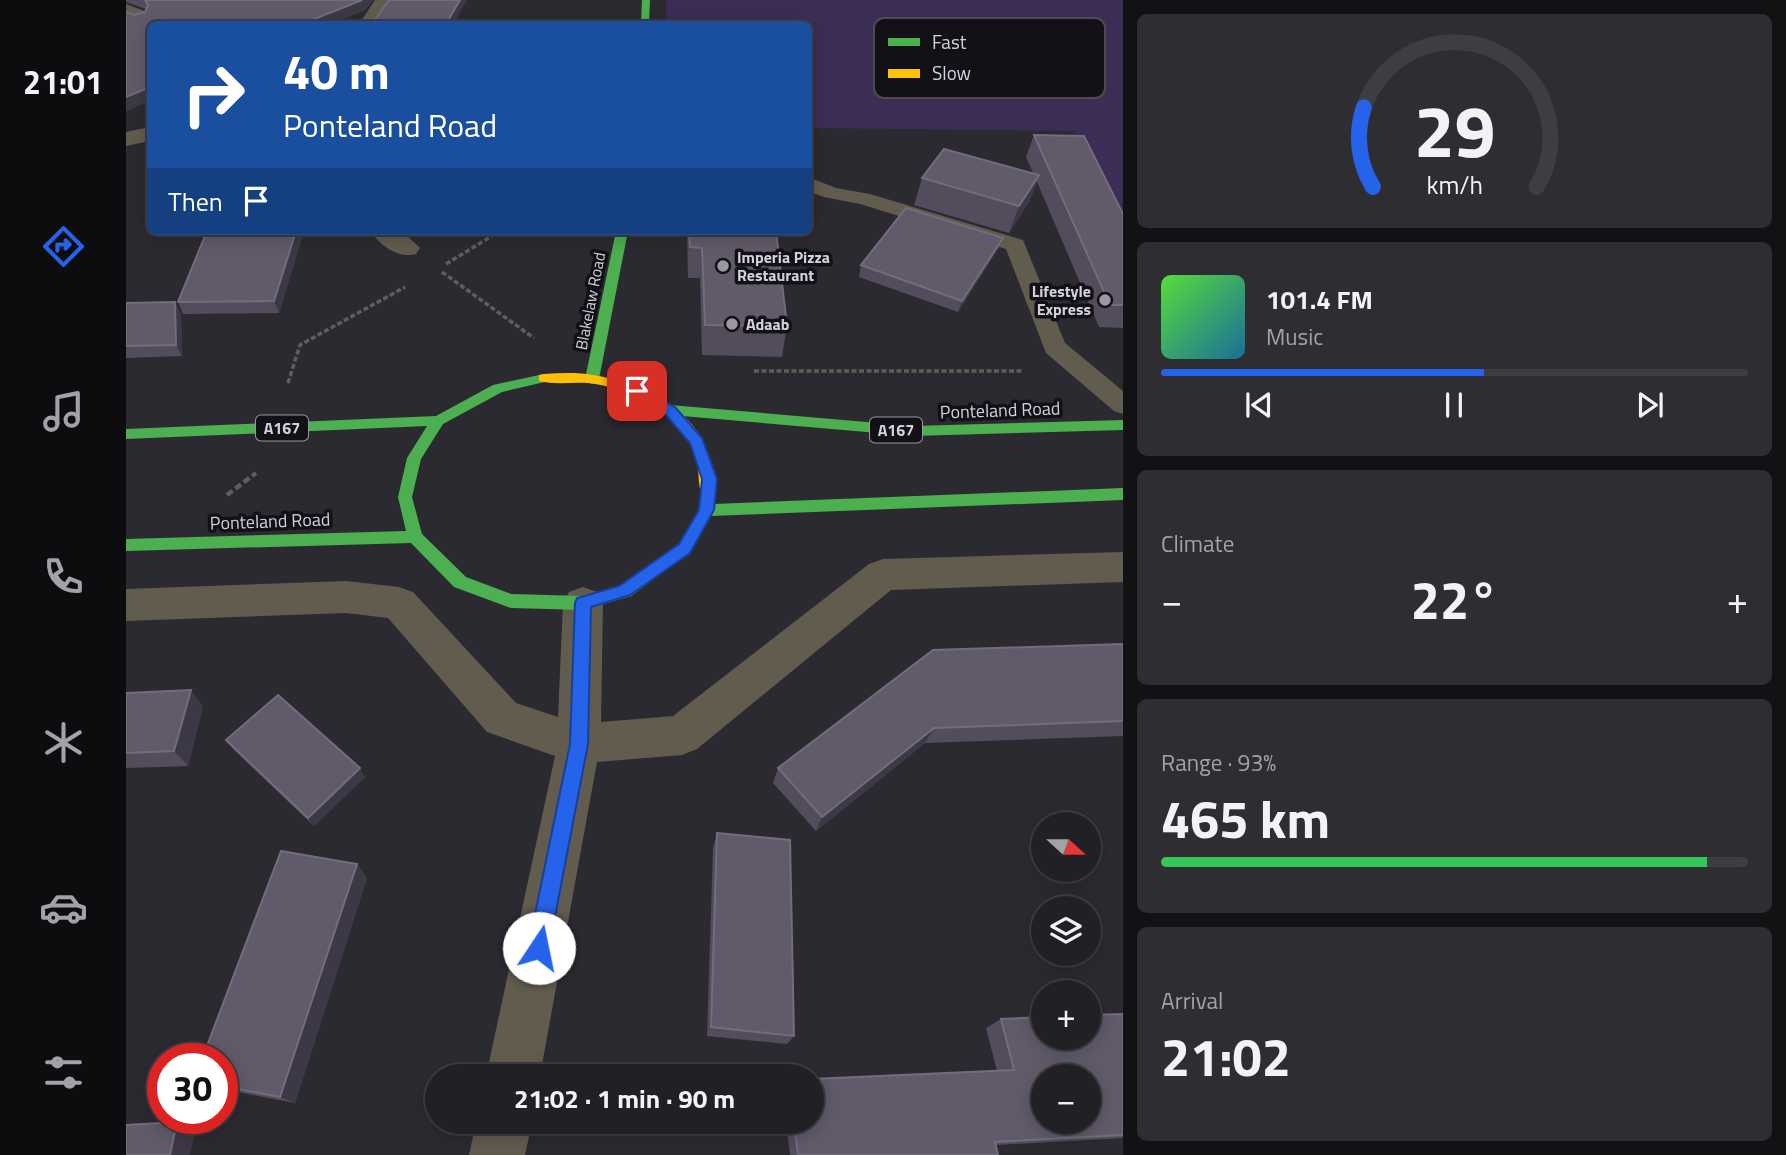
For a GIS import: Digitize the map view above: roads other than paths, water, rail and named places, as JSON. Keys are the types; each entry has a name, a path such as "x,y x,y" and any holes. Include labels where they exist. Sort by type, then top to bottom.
{"main road":[{"path":"645,21 646,0"},
{"name":"Blakelaw Road","path":"594,370 621,235"},
{"name":"Ponteland Road","path":"126,434 438,421 498,388 544,377 594,370 670,410 696,441 709,479 706,510 684,549 625,591 583,603 511,601 460,582 415,537 405,497 414,458 438,421"},
{"name":"Ponteland Road","path":"670,410 913,431 1123,425"},
{"path":"706,510 1123,494"},
{"name":"Ponteland Road","path":"126,545 415,537"}],"street":[{"path":"371,21 386,0"},
{"path":"126,139 147,135"},
{"path":"126,605 346,597 399,603 502,718 579,744 682,735 883,575 1123,567"},
{"path":"515,1064 579,744 583,603"},
{"path":"497,1155 501,1134"}],"lane":[{"path":"812,185 831,193 863,198 1015,246 1055,347 1123,405"}],"place":[{"name":"Imperia Pizza Restaurant","path":"723,266"},
{"name":"Lifestyle Express","path":"1105,300"},
{"name":"Adaab","path":"732,324"}]}
